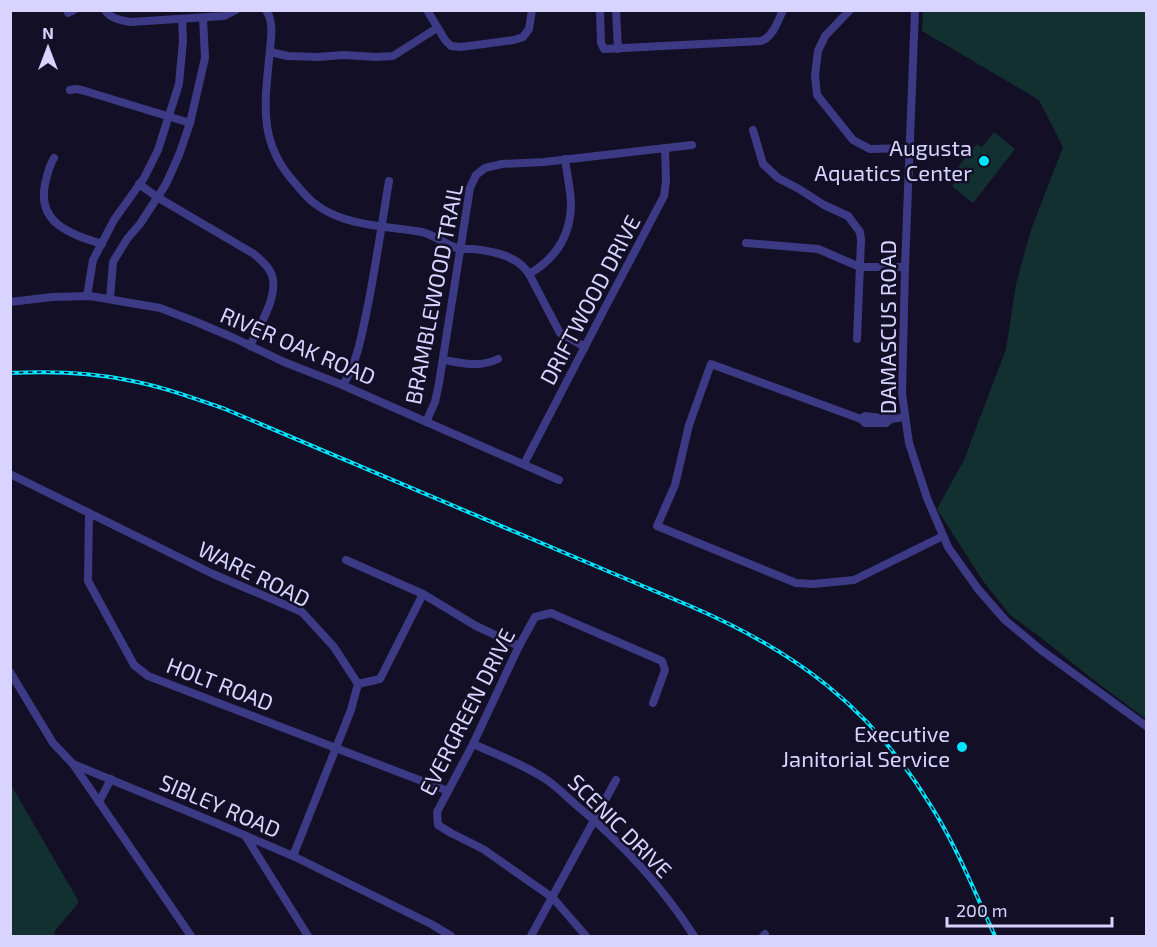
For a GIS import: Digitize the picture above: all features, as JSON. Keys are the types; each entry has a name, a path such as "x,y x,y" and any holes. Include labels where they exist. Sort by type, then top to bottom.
{"street":[{"path":"105,10 118,20 129,22 224,16 236,10"},
{"path":"266,10 271,22 265,108 267,130 285,172 314,203 337,216 424,232 460,249 490,251 514,260 526,269 560,333 585,347"},
{"path":"427,10 448,43 456,46 523,37 531,25 532,10"},
{"path":"600,10 601,43 604,49 761,41 767,39 783,10"},
{"path":"616,10 618,49"},
{"path":"850,10 825,36 818,51 815,75 817,95 853,140 870,149 910,148"},
{"name":"DAMASCUS ROAD","path":"915,10 902,394 909,443 927,498 948,548 1005,620 1041,651 1146,726"},
{"path":"110,299 113,262 166,184 190,123 205,58 204,18"},
{"path":"87,296 93,260 114,220 159,150 179,84 183,41 182,19"},
{"path":"270,52 288,56 318,57 343,54 393,56 437,28"},
{"path":"70,90 77,89 93,93 190,123"},
{"path":"753,130 763,164 778,177 824,205 848,216 860,232 857,339"},
{"name":"BRAMBLEWOOD TRAIL","path":"426,422 435,402 470,188 476,175 486,168 502,164 692,145"},
{"name":"DRIFTWOOD DRIVE","path":"524,464 664,196 665,148"},
{"path":"54,158 50,165 43,195 44,206 51,219 59,227 77,236 102,244"},
{"path":"529,274 542,267 559,248 568,226 571,206 565,159"},
{"path":"343,385 351,372 360,340 375,271 389,181"},
{"path":"139,184 254,254 271,272 274,282 273,295 250,346"},
{"path":"746,243 818,249 860,267 905,267"},
{"name":"RIVER OAK ROAD","path":"10,302 87,296 160,308 560,480"},
{"path":"443,360 476,365 487,364 498,359"},
{"path":"905,417 891,419 865,416 861,419 711,364 689,425 675,485 657,526 796,583 813,584 854,580 944,536"},
{"name":"WARE ROAD","path":"10,474 213,574 302,612 334,647 358,684"},
{"name":"HOLT ROAD","path":"89,513 88,581 134,665 148,676 448,791"},
{"path":"346,560 423,594 476,626 519,646"},
{"path":"293,856 351,710 358,684 380,679 423,594"},
{"name":"EVERGREEN DRIVE","path":"586,936 553,898 483,849 438,825 437,812 536,616 552,613 663,661 665,670 653,703"},
{"name":"SIBLEY ROAD","path":"10,672 53,743 73,764 293,856 451,936"},
{"name":"SCENIC DRIVE","path":"473,744 547,780 594,820 643,868 694,936"},
{"path":"73,764 191,936"},
{"path":"99,802 111,779"},
{"path":"531,936 616,780"},
{"path":"246,836 308,936"}],"green space":[{"path":"923,11 1146,11 1146,719 1010,615 983,581 937,509 964,460 1006,349 1016,284 1031,230 1063,147 1039,100 922,31"},
{"name":"Augusta Aquatics Center","path":"994,132 1015,149 973,203 952,186 958,178 953,173 977,144 982,147"},
{"path":"11,785 79,902 54,932 55,936 11,936"}],"railway":[{"path":"10,373 69,373 113,377 165,389 225,409 690,606 764,642 827,686 883,739 931,806 965,870 995,936"}],"place":[{"name":"Augusta Aquatics Center","path":"984,161"},
{"name":"Executive Janitorial Service","path":"962,747"}]}
